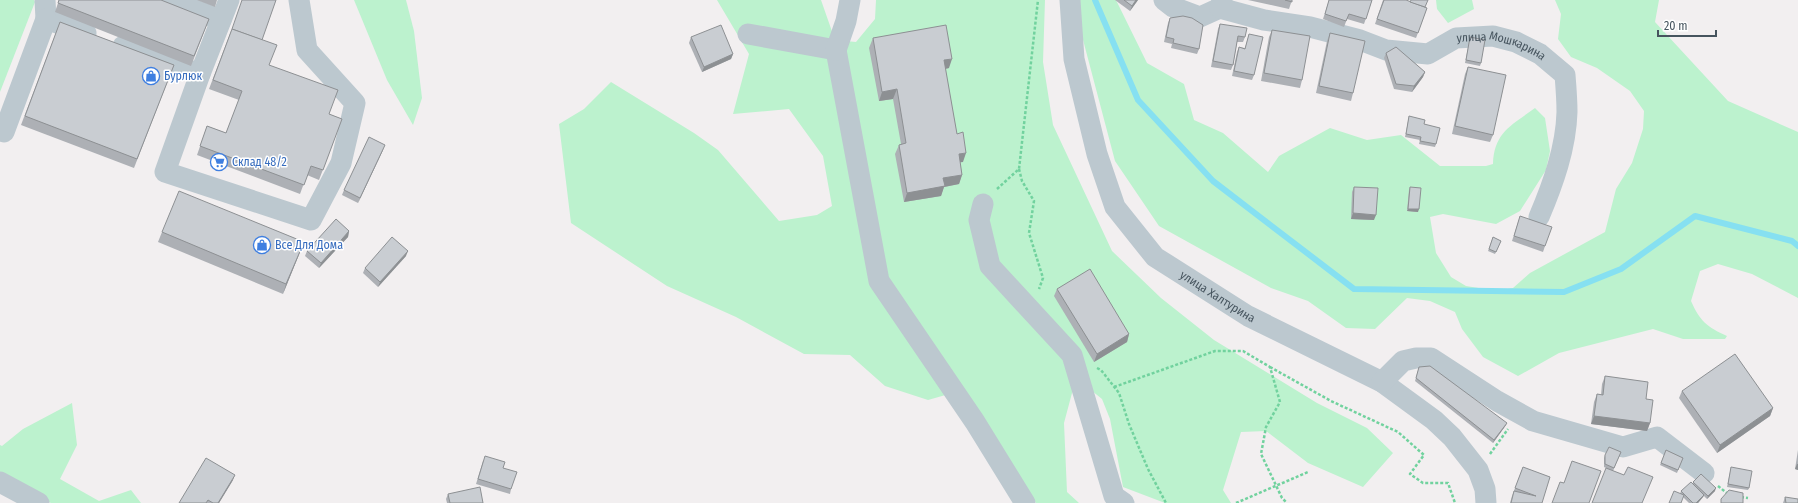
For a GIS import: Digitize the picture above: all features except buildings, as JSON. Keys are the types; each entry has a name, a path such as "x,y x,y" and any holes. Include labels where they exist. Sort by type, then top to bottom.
{"street":[{"path":"170,0 221,20"},
{"path":"229,0 164,172 311,220 342,164 355,103 307,50 298,0"},
{"path":"850,0 846,21 836,50 879,281 975,422 1025,503"},
{"name":"улица Халтурина","path":"1070,0 1074,59 1097,154 1115,207 1155,257 1248,316 1382,382 1434,420 1452,437 1478,470 1486,489 1486,503"},
{"path":"1164,0 1173,7 1200,17 1221,4"},
{"name":"улица Мошкарина","path":"1221,4 1264,20 1317,29 1360,40 1386,50 1428,54 1456,38 1493,36 1516,42 1540,54 1565,75 1567,113 1562,148 1553,184 1539,217"},
{"path":"4,132 45,9 200,74"},
{"path":"748,34 836,50"},
{"path":"983,204 979,220 990,266 1072,354 1114,496 1124,503"},
{"path":"1382,382 1403,361 1416,358 1430,358 1497,401 1533,420 1623,447 1657,437 1704,473"},
{"path":"0,482 39,503"}],"path":[{"path":"1031,311 1043,278 1030,233 1034,201 1022,181 1019,169 1038,0"},
{"path":"983,204 1019,169"},
{"path":"1114,387 1215,351 1243,351 1331,401 1398,432 1424,455 1410,474 1423,483 1448,482 1455,503"},
{"path":"1072,354 1101,370 1119,393 1129,424 1148,469 1166,503"},
{"path":"1270,367 1280,402 1266,427 1261,454 1282,498 1287,503"},
{"path":"1478,470 1519,413"},
{"path":"1236,503 1308,472"},
{"path":"1704,473 1726,493 1748,498"}],"green space":[{"path":"0,0 34,0 35,2 0,92"},
{"path":"354,0 406,0 414,31 422,98 413,125 387,80"},
{"path":"717,0 821,0 835,40 856,42 875,19 876,0 1045,0 1043,62 1053,125 1112,251 1161,298 1214,340 1317,403 1367,428 1393,453 1363,487 1308,463 1266,431 1241,432 1223,490 1231,503 1165,503 1123,487 1110,419 1102,399 1076,378 1064,423 1067,492 1079,503 1036,503 963,390 928,400 885,386 850,355 804,354 736,317 667,286 571,223 559,124 584,109 611,82 694,133 718,150 779,221 817,215 832,206 823,156 789,109 733,114 749,54"},
{"path":"1079,0 1116,0 1147,63 1184,84 1194,120 1223,133 1268,172 1279,156 1330,128 1367,140 1401,135 1440,166 1486,166 1493,164 1497,144 1506,130 1535,108 1545,118 1550,151 1546,170 1520,211 1496,224 1443,214 1430,217 1436,253 1451,277 1466,286 1497,291 1513,288 1530,273 1605,232 1616,189 1632,163 1643,129 1644,111 1630,91 1597,68 1571,57 1558,39 1561,14 1555,0 1659,0 1655,22 1728,101 1798,132 1798,298 1752,274 1718,264 1700,271 1691,301 1705,323 1714,330 1727,336 1725,339 1683,339 1653,329 1559,353 1518,376 1483,357 1462,329 1455,312 1430,301 1407,298 1375,329 1346,328 1308,301 1271,288 1159,226 1115,161 1082,36"},
{"path":"1436,0 1472,0 1474,9 1448,23 1437,9"},
{"path":"72,403 77,445 60,479 99,501 131,490 141,503 51,503 0,477 0,445 2,446 23,429"}],"waterway":[{"path":"1095,0 1138,100 1213,181 1354,289 1564,292 1621,269 1695,216 1792,241 1798,246"}],"place":[{"name":"Бурлюк","path":"151,76"},
{"name":"Склад 48/2","path":"219,162"},
{"name":"Все Для Дома","path":"262,245"}]}
